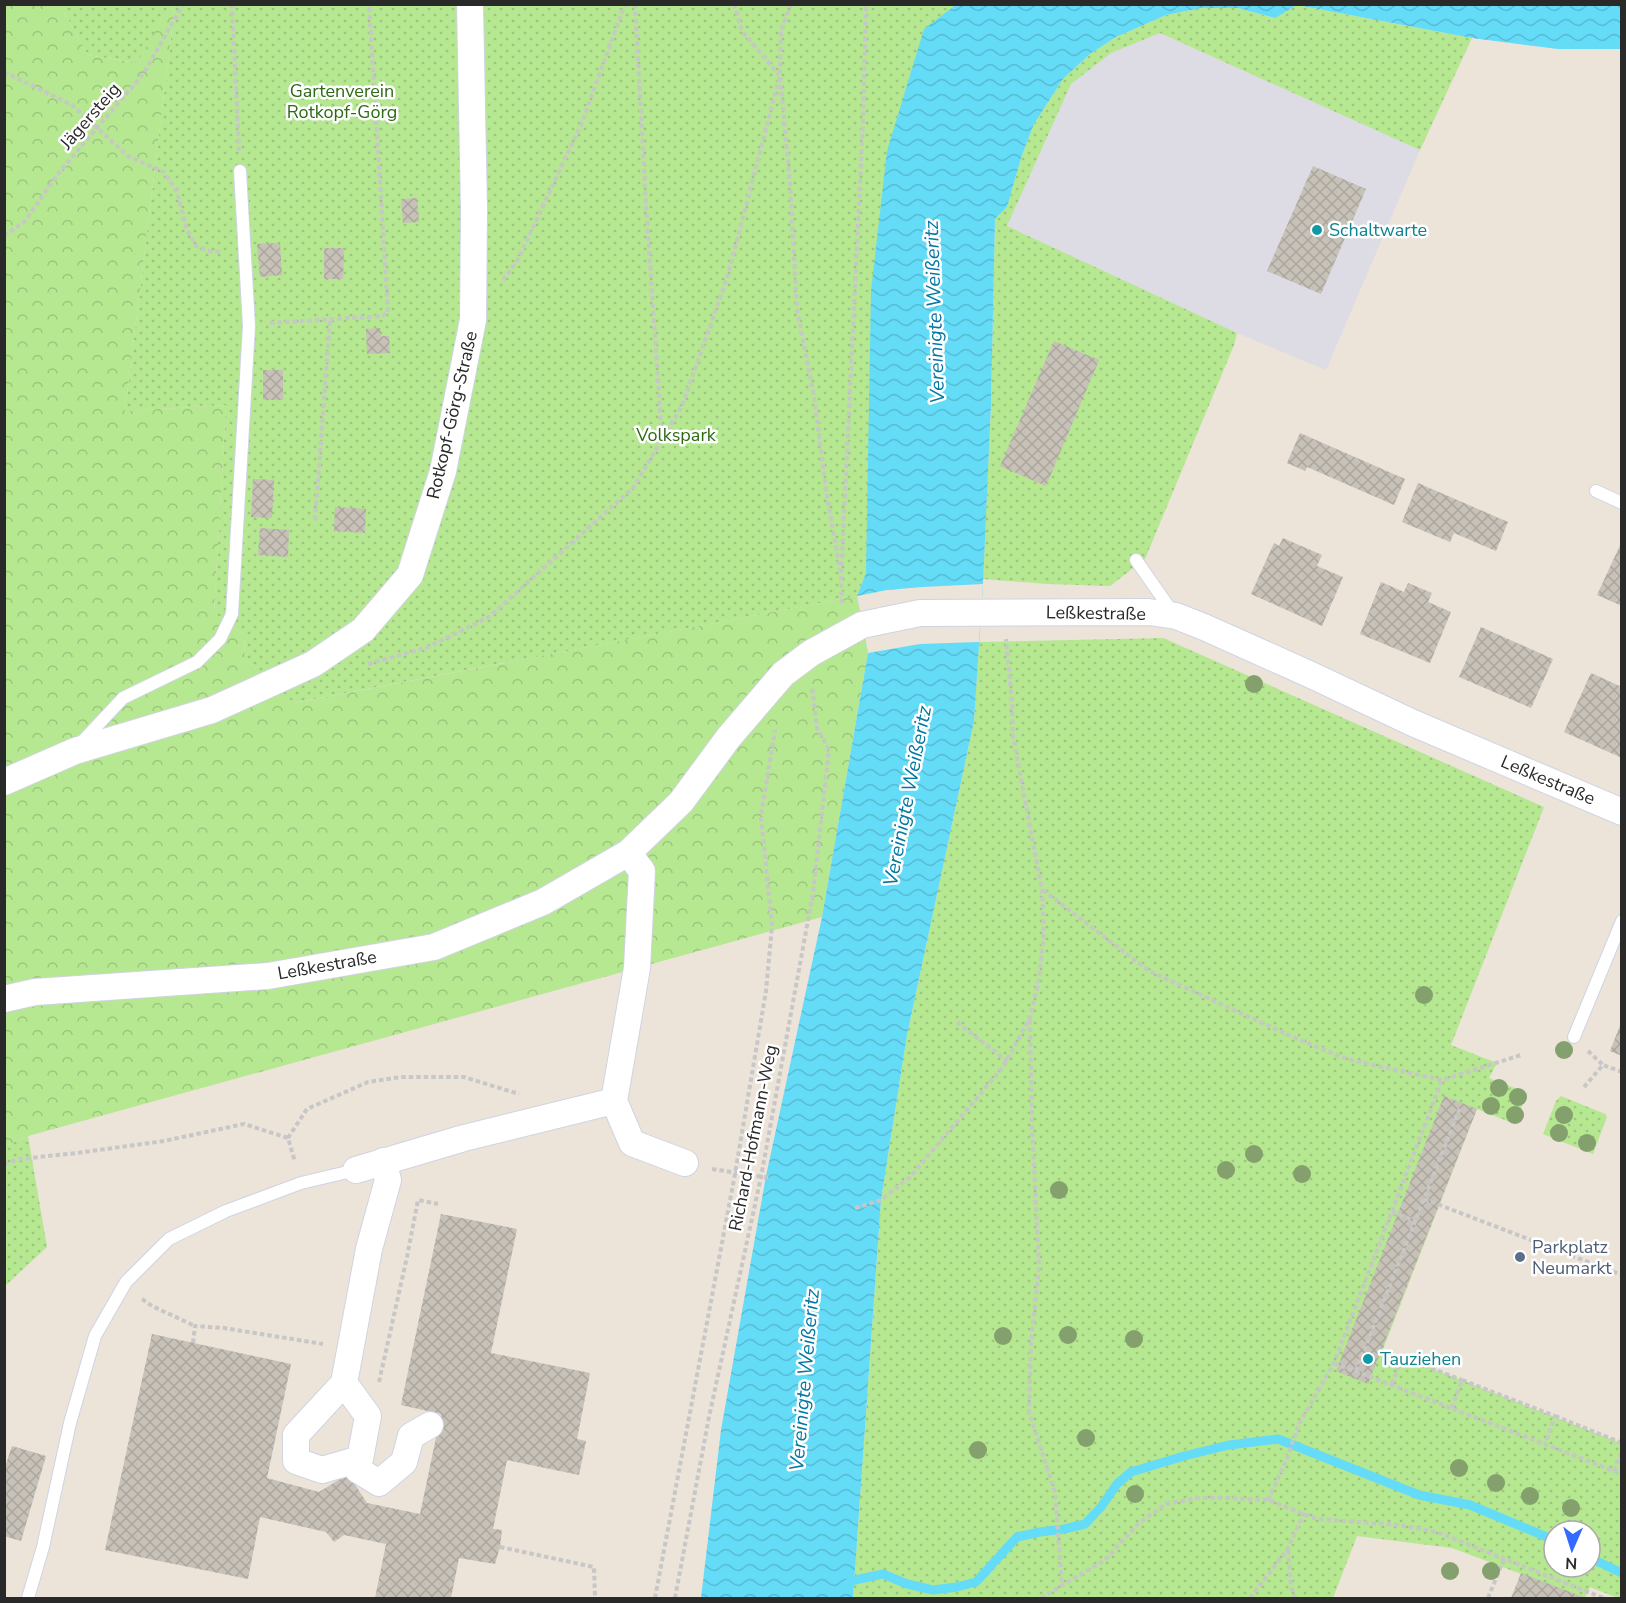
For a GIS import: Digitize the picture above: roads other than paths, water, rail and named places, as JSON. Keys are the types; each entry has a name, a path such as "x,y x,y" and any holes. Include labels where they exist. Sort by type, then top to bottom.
{"street":[{"name":"Rotkopf-Görg-Straße","path":"4,782 75,751 212,710 313,664 363,630 410,575 443,471 473,320 474,210 470,4"},
{"name":"Leßkestraße","path":"4,999 35,992 268,976 434,947 543,902 628,853 681,802 729,737 783,674 811,653 862,625 920,613 1149,612 1176,616 1299,669 1413,723 1622,812"},
{"path":"628,853 642,871 637,968 614,1101 632,1143 685,1163"},
{"path":"356,1170 464,1138 614,1101"},
{"path":"360,1459 322,1470 296,1461 296,1435 344,1383 369,1249 388,1180 384,1161"},
{"path":"344,1383 368,1416 357,1470 379,1483 404,1462 411,1436 430,1425"}],"lane":[{"path":"75,751 123,698 197,662 220,639 232,614 249,326 240,171"},
{"path":"1596,491 1622,503"},
{"path":"1136,560 1176,616"},
{"path":"1574,1037 1622,921"},
{"path":"28,1599 43,1547 70,1423 95,1336 126,1282 169,1239 226,1211 301,1183 356,1170"}],"water":[{"name":"Vereinigte Weißeritz","path":"957,4 1621,5 1621,49 1558,49 1472,38 1297,5 1275,18 1238,8 1201,8 1166,15 1116,37 1090,54 1063,79 1034,124 1022,155 1007,207 995,219 991,404 974,721 907,1035 881,1200 853,1598 701,1598 721,1430 766,1176 822,917 868,653 857,596 866,573 871,291 887,151 924,29"}],"waterway":[{"path":"844,1586 855,1580 883,1574 907,1584 933,1590 976,1582 1017,1537 1085,1524 1101,1507 1117,1484 1131,1472 1229,1445 1278,1439 1419,1495 1470,1505 1542,1535"},
{"path":"1602,1564 1622,1573"}],"place":[{"name":"Schaltwarte","path":"1317,230"},
{"name":"Parkplatz Neumarkt","path":"1520,1257"},
{"name":"Tauziehen","path":"1368,1359"}],"park label":[{"name":"Gartenverein Rotkopf-Görg","path":"342,101"},
{"name":"Volkspark","path":"676,435"}]}
